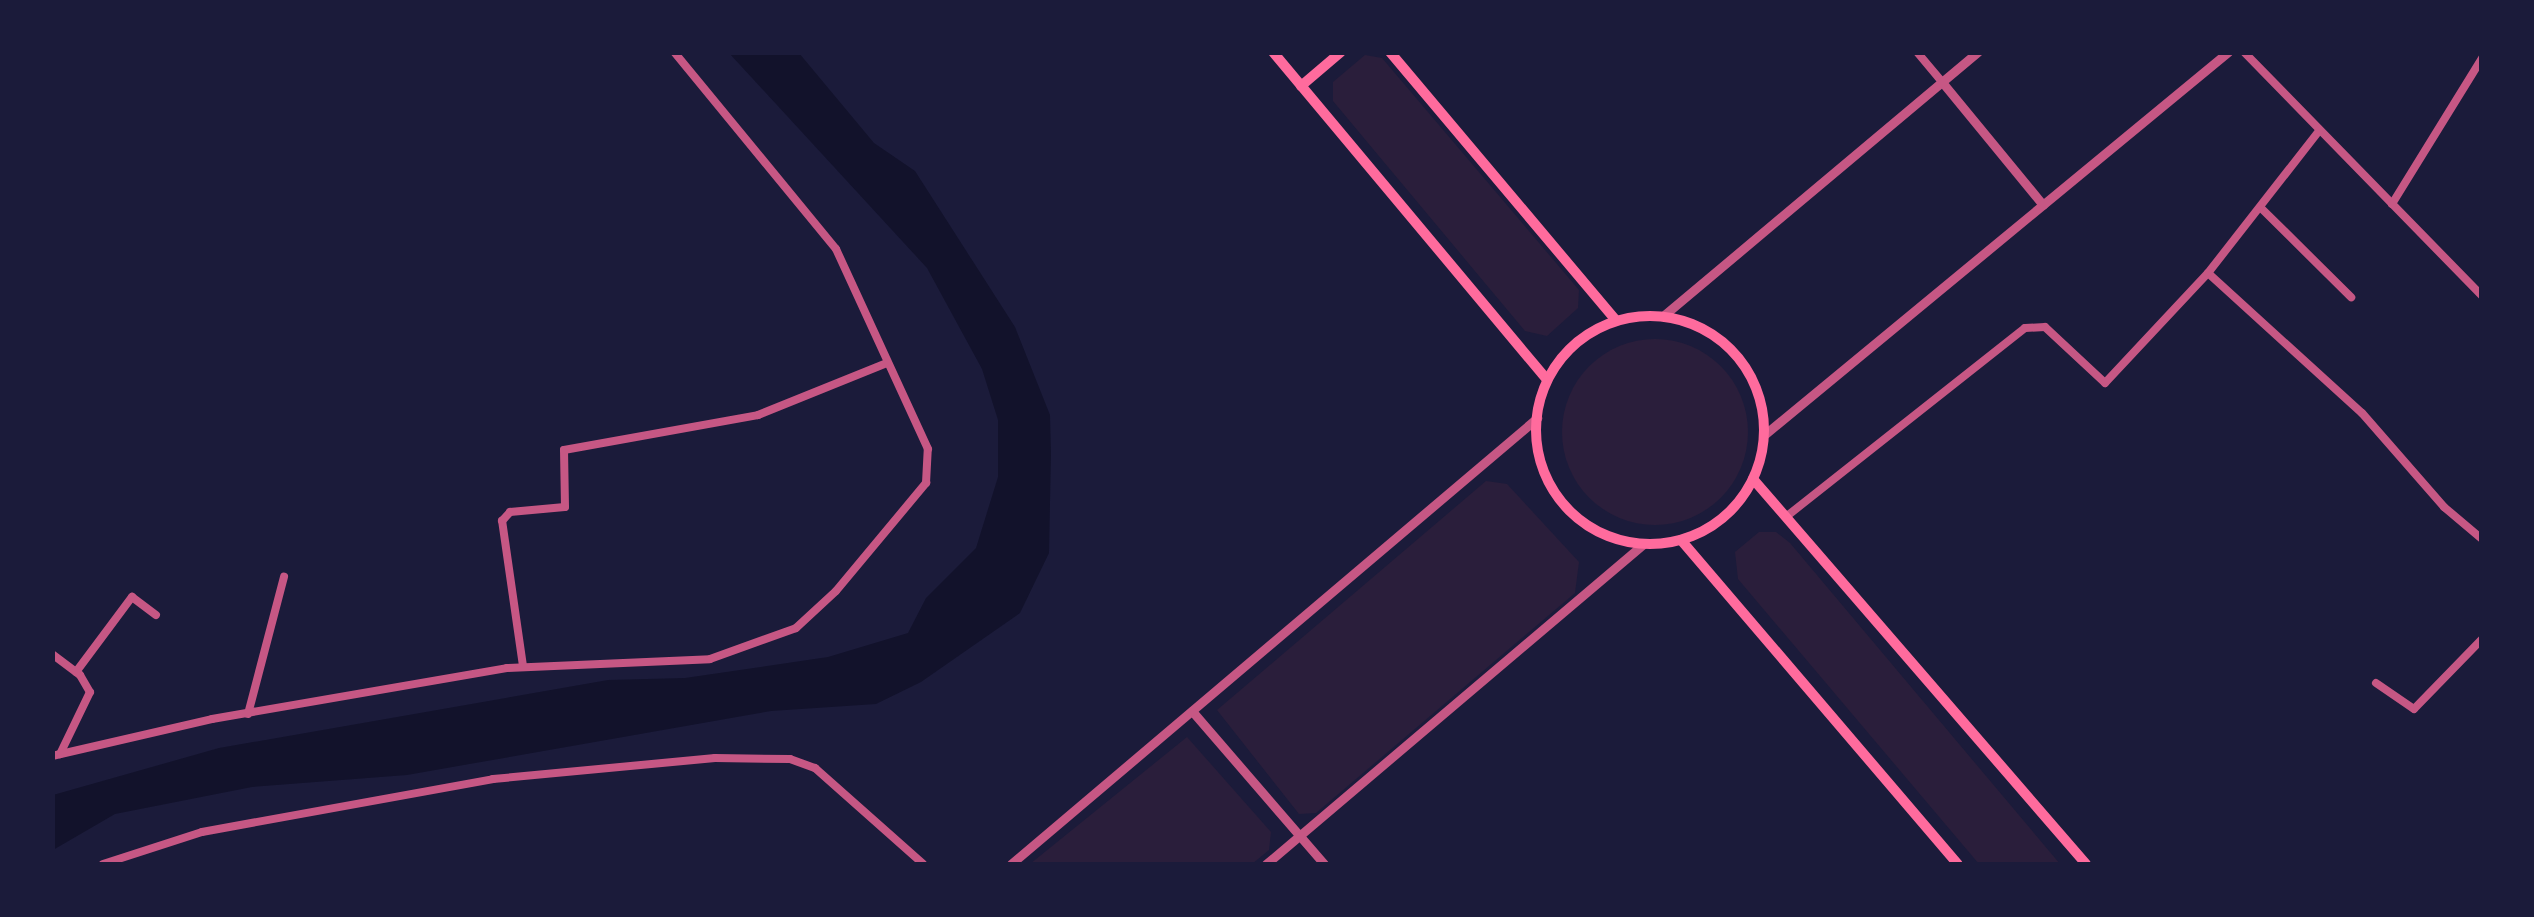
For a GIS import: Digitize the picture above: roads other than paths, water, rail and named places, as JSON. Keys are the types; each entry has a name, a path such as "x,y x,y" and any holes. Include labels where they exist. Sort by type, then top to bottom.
{"main road":[{"path":"1273,52 1547,380"},
{"path":"1301,86 1341,52"},
{"path":"1390,52 1616,320"},
{"path":"1663,316 1704,329 1736,356 1758,393 1764,435 1753,479 1731,511 1681,540 1643,544 1599,532 1563,503 1541,463 1537,418 1547,380 1583,337 1616,320 1663,316"},
{"path":"1753,479 2086,864"},
{"path":"1681,540 1958,864"}],"street":[{"path":"56,755 248,714 523,666 688,663 804,623 926,483 928,449 836,249 760,148 674,52"},
{"path":"1917,52 2043,205"},
{"path":"1663,316 1978,52"},
{"path":"1764,435 2228,52"},
{"path":"2244,52 2482,296"},
{"path":"2392,204 2482,58"},
{"path":"1787,516 2025,328 2045,327 2104,383 2208,273 2319,131"},
{"path":"2261,208 2351,297"},
{"path":"2208,273 2362,413 2444,507 2482,539"},
{"path":"523,666 502,522 510,512 565,507 564,450 758,416 887,362"},
{"path":"1012,864 1537,418"},
{"path":"1266,864 1643,544"},
{"path":"248,714 284,577"},
{"path":"76,672 132,597 156,616"},
{"path":"2376,683 2414,709 2482,639"},
{"path":"52,654 76,672 90,692 56,755"},
{"path":"1192,711 1324,864"},
{"path":"103,864 202,832 493,778 715,758 790,759 815,768 923,864"}]}
